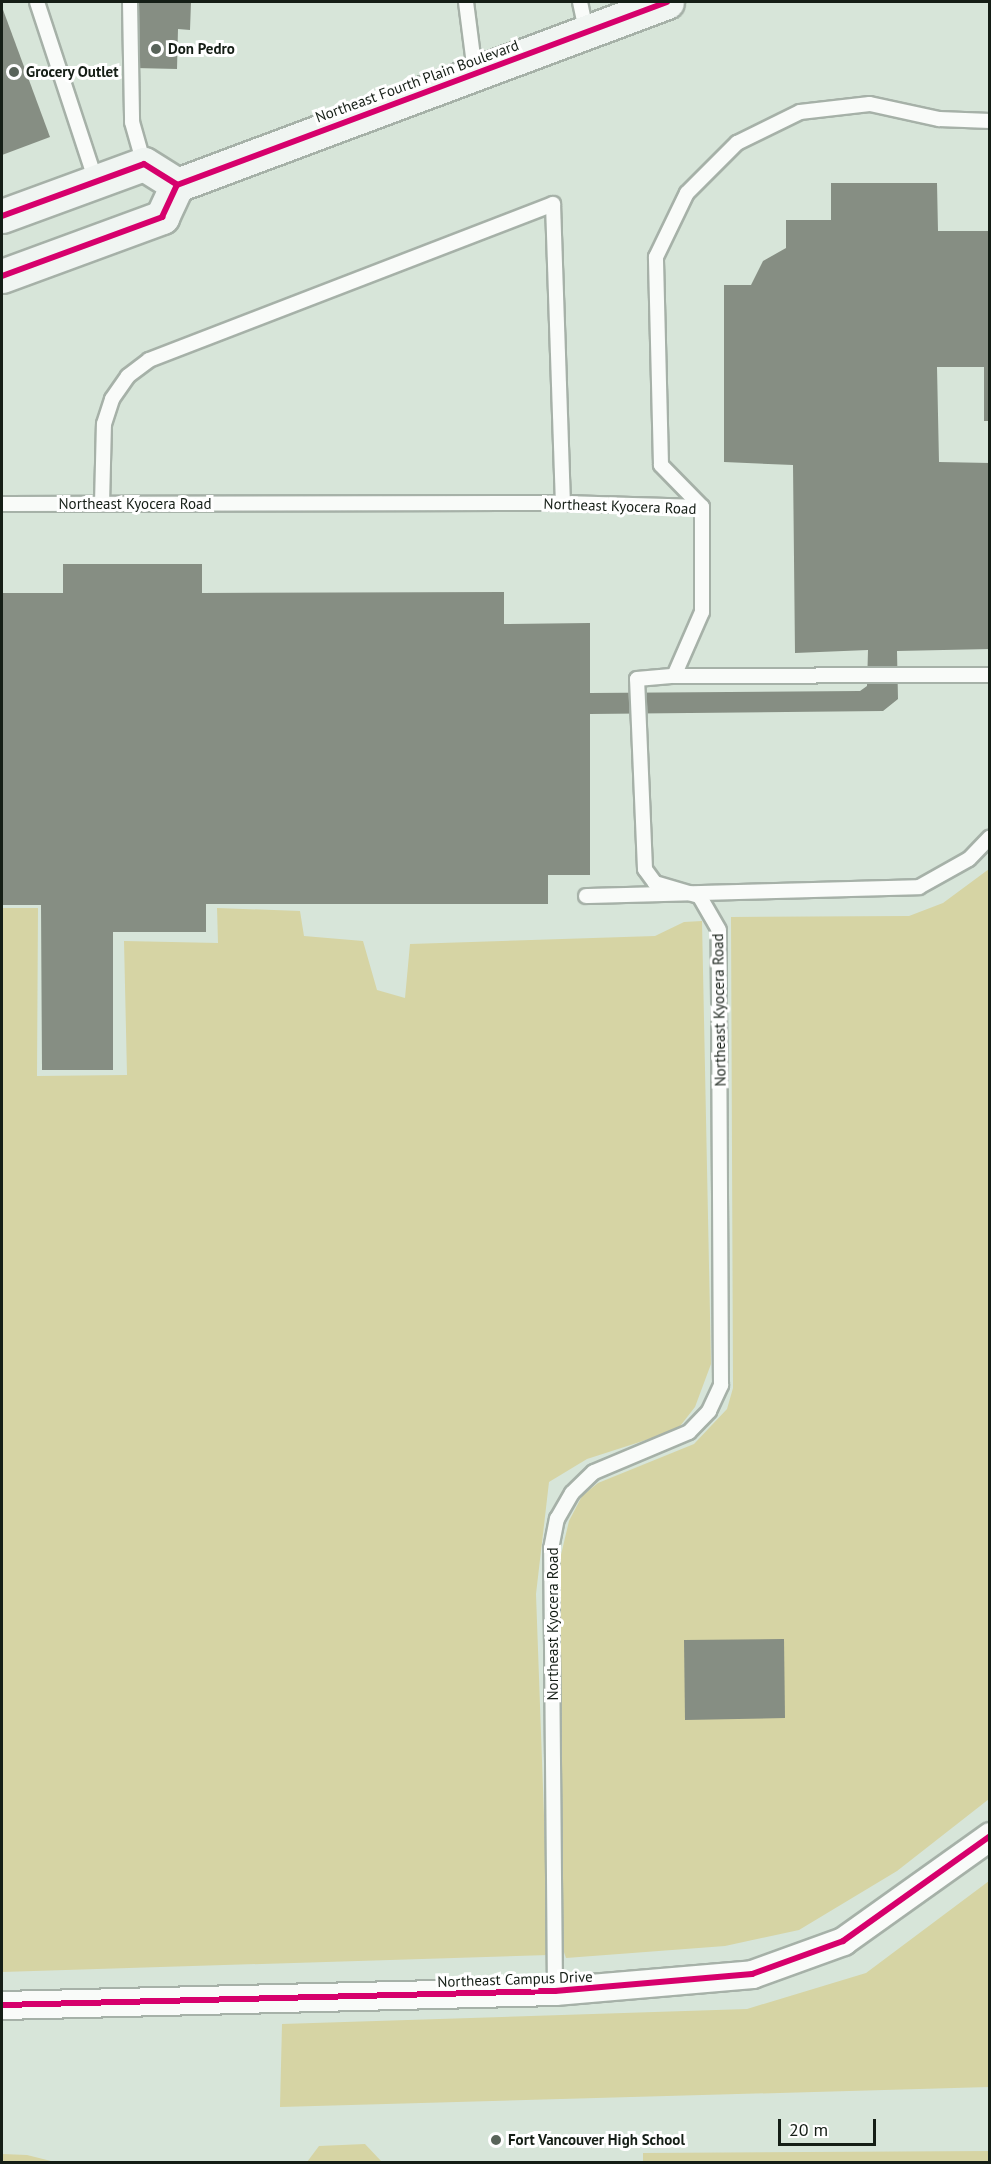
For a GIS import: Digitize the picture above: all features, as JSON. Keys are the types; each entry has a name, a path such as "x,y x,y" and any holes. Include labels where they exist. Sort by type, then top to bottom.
{"main road":[{"name":"Northeast Fourth Plain Boulevard","path":"177,185 475,72 583,16 667,2"},
{"path":"2,216 144,164 177,185 162,217 2,276"}],"street":[{"name":"Northeast Campus Drive","path":"2,2005 555,1991 762,1970 843,1941 990,1836"}],"lane":[{"path":"37,2 96,181"},
{"path":"130,2 132,117 144,164"},
{"path":"466,2 475,72"},
{"path":"702,507 661,465 656,256 687,193 737,143 800,112 870,104 939,119 990,121"},
{"path":"102,504 106,416 112,399 128,376 149,360 554,204 563,503"},
{"name":"Northeast Kyocera Road","path":"2,504 563,503 702,507 702,612 674,676"},
{"path":"699,896 655,883 645,869 637,679 674,676 990,675"},
{"path":"586,896 699,896 919,887 969,859 990,837"},
{"name":"Northeast Kyocera Road","path":"555,1991 551,1549 557,1519 572,1493 594,1472 689,1432 709,1411 721,1385 719,930 699,896"}],"shaded area":[{"path":"989,869 989,1799 897,1871 799,1930 725,1946 566,1958 560,1941 560,1559 569,1521 582,1496 598,1483 694,1444 727,1409 733,1388 731,917 909,916 943,903"},
{"path":"2,908 38,908 37,1076 127,1075 124,941 218,943 217,908 300,911 304,936 363,941 377,990 405,998 410,944 655,936 684,922 702,921 711,1364 695,1407 677,1430 587,1459 549,1482 536,1594 549,1955 2,1972"},
{"path":"989,1881 989,2087 280,2107 282,2024 747,2009 866,1973"},
{"path":"365,2144 382,2162 307,2162 319,2146"},
{"path":"989,2151 989,2162 643,2162 643,2153"},
{"path":"2,2154 27,2155 55,2162 2,2162"}],"building":[{"name":"Don Pedro","path":"137,2 191,2 190,30 178,29 177,69 135,68"},
{"name":"Grocery Outlet","path":"2,7 50,137 2,155"},
{"path":"831,183 937,183 938,231 990,231 990,421 984,421 984,367 937,367 939,462 990,463 990,649 897,651 898,699 883,711 590,714 590,875 548,875 548,904 206,904 206,932 113,932 113,1070 42,1070 41,905 2,905 2,593 63,593 63,564 202,564 202,593 504,592 504,624 590,623 590,693 860,691 867,686 868,650 795,653 793,465 724,462 724,285 751,285 763,261 786,248 786,220 831,220"},
{"path":"784,1639 785,1718 685,1720 684,1640"}],"cycle path":[{"path":"2,276 162,217 177,185 667,2"},
{"path":"2,216 144,164 177,185"},
{"path":"2,2005 555,1991 752,1974 843,1941 990,1836"}],"place":[{"name":"Don Pedro","path":"156,49"},
{"name":"Grocery Outlet","path":"14,72"},
{"name":"Fort Vancouver High School","path":"496,2140"}]}
